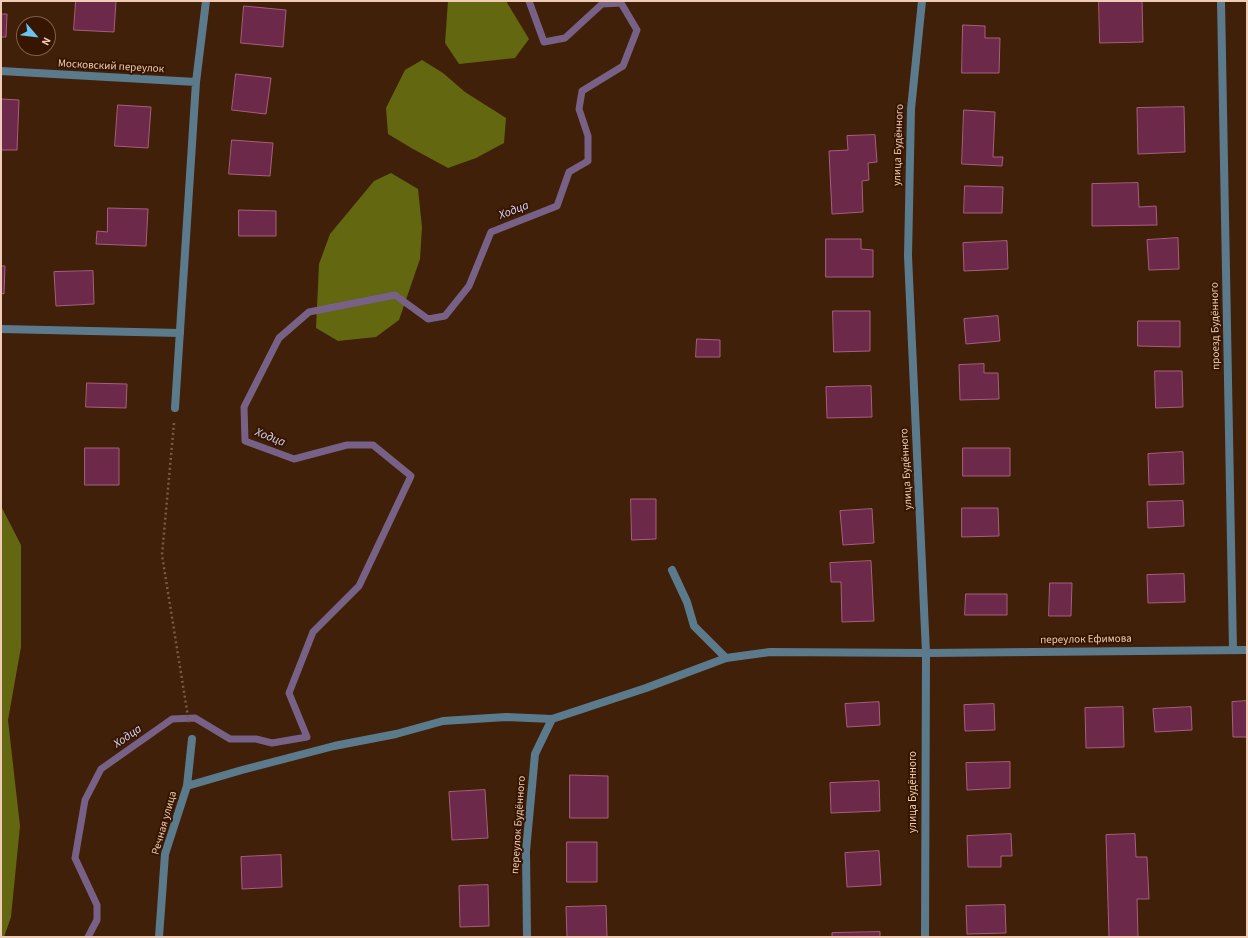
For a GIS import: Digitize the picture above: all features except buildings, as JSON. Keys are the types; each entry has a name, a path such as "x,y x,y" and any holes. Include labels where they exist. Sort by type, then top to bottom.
{"street":[{"path":"175,408 196,82 206,1"},
{"name":"улица Будённого","path":"922,1 911,109 908,256 926,653 925,937"},
{"name":"проезд Будённого","path":"1221,1 1233,650"},
{"name":"Московский переулок","path":"1,71 196,82"},
{"path":"1,329 180,333"},
{"path":"672,570 688,602 694,626 726,658"},
{"name":"переулок Ефимова","path":"552,719 646,688 726,658 770,652 926,653 1247,650"},
{"path":"187,786 334,746 396,734 443,721 506,717 552,719"},
{"name":"переулок Будённого","path":"527,937 526,852 535,754 552,719"},
{"name":"Речная улица","path":"159,937 165,854 187,786 192,739"}],"path":[{"path":"175,408 162,555 192,739"}],"shaded area":[{"path":"448,1 506,1 529,39 515,58 459,64 445,43"},
{"path":"422,60 443,73 465,92 506,118 504,143 476,158 448,168 388,134 386,108 405,70"},
{"path":"391,173 418,189 422,227 420,259 399,320 376,337 338,341 316,328 319,264 330,234 374,181"},
{"path":"1,506 21,545 21,647 8,720 20,826 11,917 4,937 1,937"}],"waterway":[{"name":"Ходца","path":"88,937 97,920 97,905 75,858 85,800 101,769 172,719 195,718 230,739 256,739 272,743 307,737 289,693 313,632 359,586 411,476 373,445 347,445 294,459 245,441 244,407 279,338 309,312 395,295 428,319 445,316 469,286 491,232 557,206 569,172 588,161 588,136 579,109 582,91 623,66 637,30 621,3 602,4 565,38 544,42 529,1"}]}
